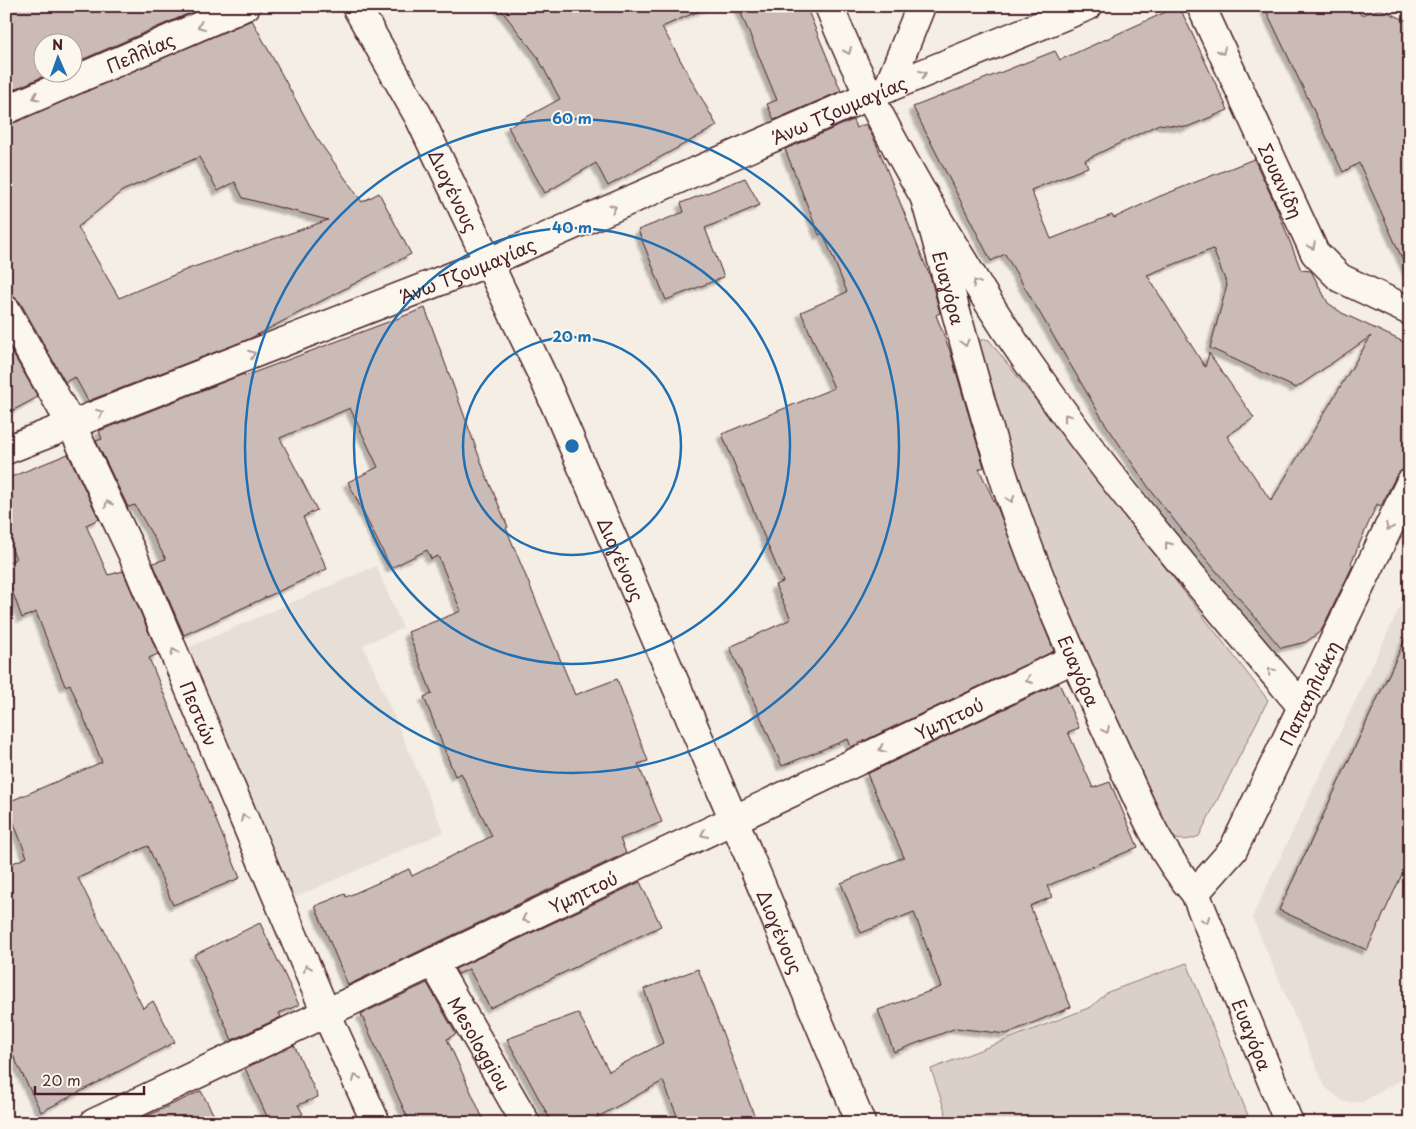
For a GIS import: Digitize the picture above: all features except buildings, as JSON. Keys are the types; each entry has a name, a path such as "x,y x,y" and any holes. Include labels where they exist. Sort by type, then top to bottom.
{"street":[{"name":"Πελλίας","path":"6,110 246,6"},
{"name":"Διογένους","path":"356,6 419,117 545,381 734,820 861,1123"},
{"name":"Ευαγόρα","path":"829,6 878,92 924,195 1002,326 1041,383 1193,578 1302,708"},
{"path":"878,92 921,6"},
{"name":"Άνω Τζουμαγίας","path":"6,450 489,262 878,92 1088,6"},
{"name":"Σουανίδη","path":"1202,6 1315,253 1340,278 1410,311"},
{"name":"Ευαγόρα","path":"924,195 1002,472 1040,578 1073,659 1153,831 1176,872 1195,893 1290,1123"},
{"name":"Πεστών","path":"6,310 71,424 132,553 326,1013 376,1123"},
{"name":"Παπαηλιάκη","path":"1195,893 1233,850 1410,482"},
{"name":"Υμηττού","path":"94,1123 1073,659"},
{"name":"Mesologgiou","path":"434,962 526,1123"}],"shaded area":[{"path":"985,339 989,340 1268,700 1199,836 1184,840 1168,836 1034,541 974,343"},
{"path":"376,566 403,628 363,645 444,832 293,898 185,649"},
{"path":"1410,586 1410,1075 1362,1102 1344,1102 1325,1087 1252,917"},
{"path":"1187,963 1251,1123 949,1123 931,1069 1091,1007 1108,992"}]}
